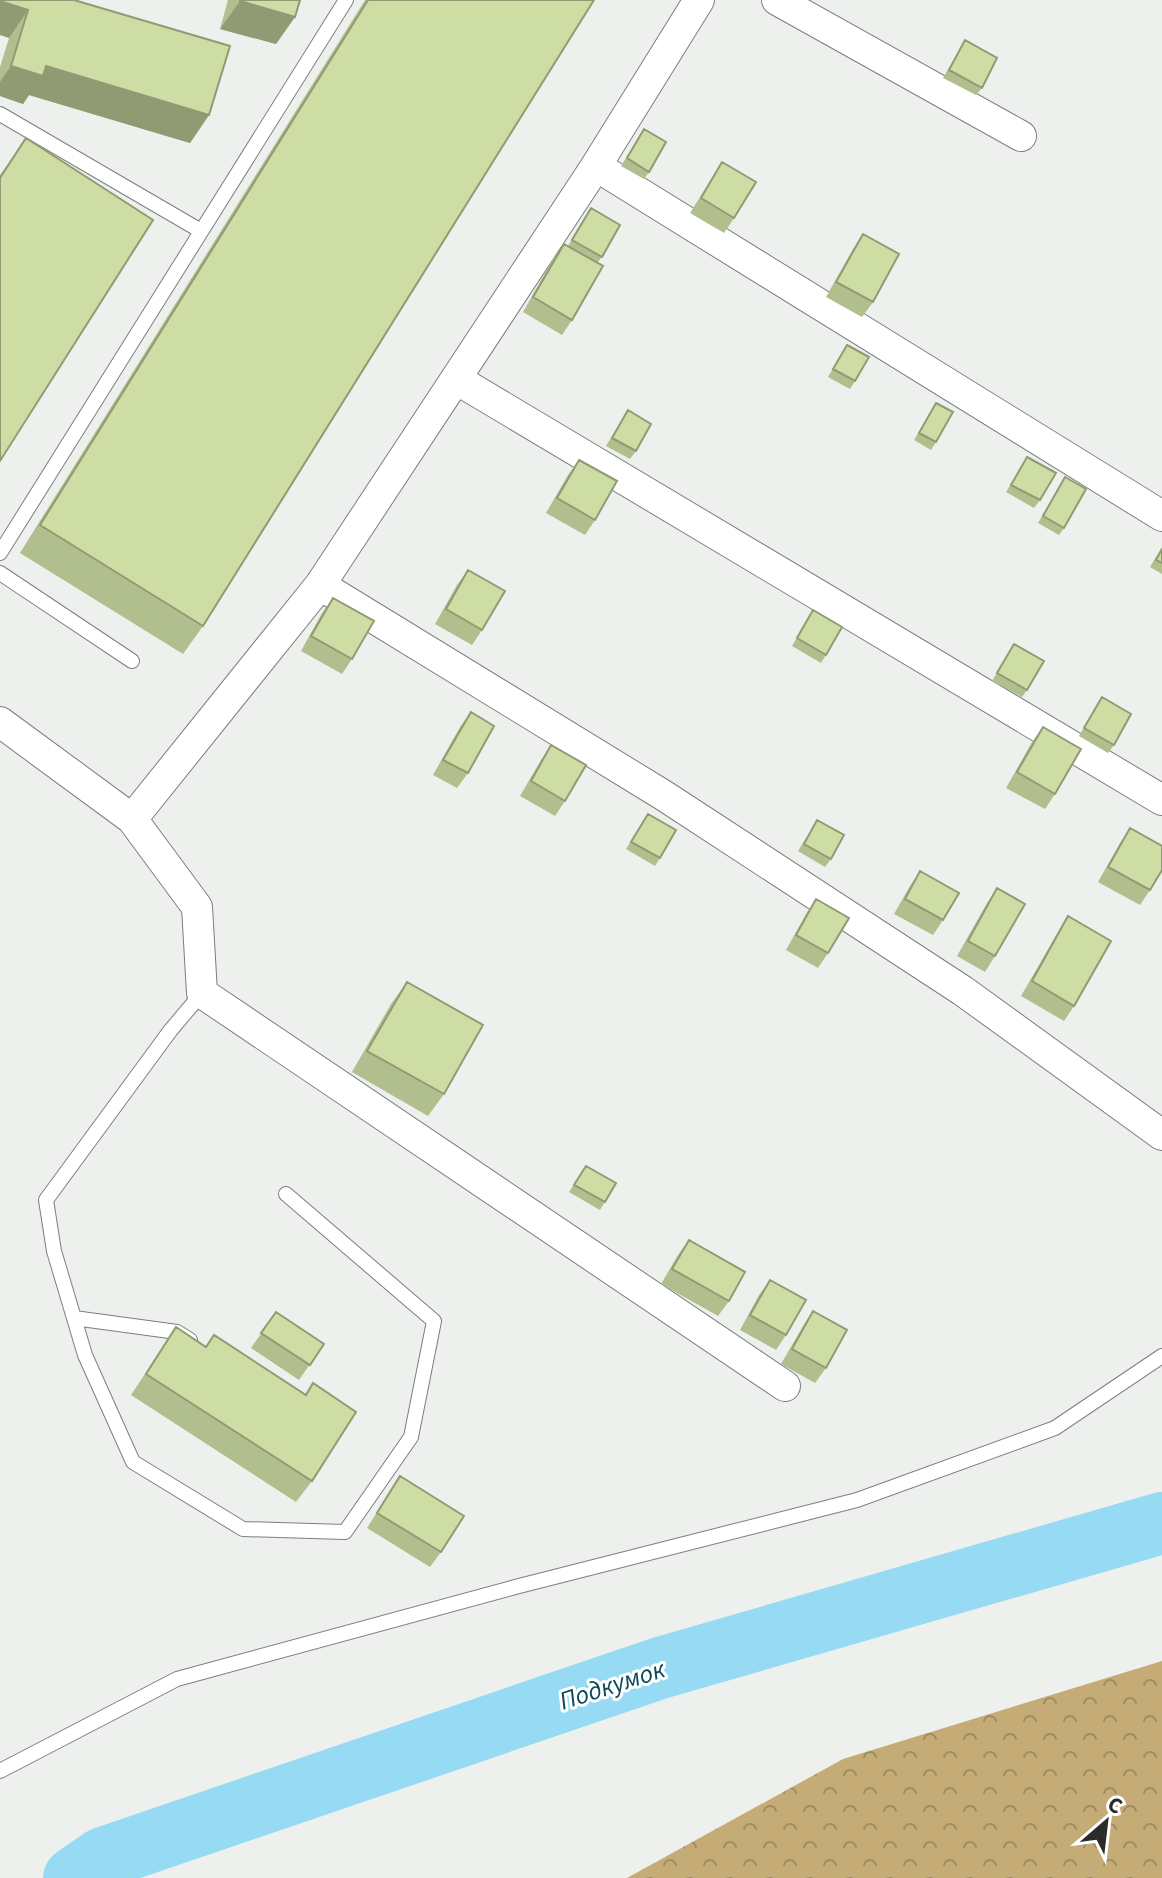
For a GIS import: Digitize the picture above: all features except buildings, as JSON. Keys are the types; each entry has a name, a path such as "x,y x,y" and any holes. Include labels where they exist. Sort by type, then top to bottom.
{"street":[{"path":"132,819 320,585 596,166 699,0"},
{"path":"777,0 1021,136"},
{"path":"596,166 1162,516"},
{"path":"456,379 1162,800"},
{"path":"320,585 663,795 963,991 1162,1135"},
{"path":"0,722 132,819 197,907 202,993 785,1386"}],"lane":[{"path":"0,553 346,0"},
{"path":"0,114 201,231"},
{"path":"0,573 132,661"},
{"path":"202,993 170,1031 46,1200 54,1251 85,1355 133,1462 243,1529 345,1532 411,1437 434,1321 286,1194"},
{"path":"74,1318 177,1332 201,1347"},
{"path":"0,1771 177,1679 519,1586 857,1500 1055,1428 1162,1356"}],"green space":[{"path":"1162,1661 1162,1878 627,1878 843,1759"}],"waterway":[{"name":"Подкумок","path":"74,1878 103,1858 660,1668 1162,1523"}]}
